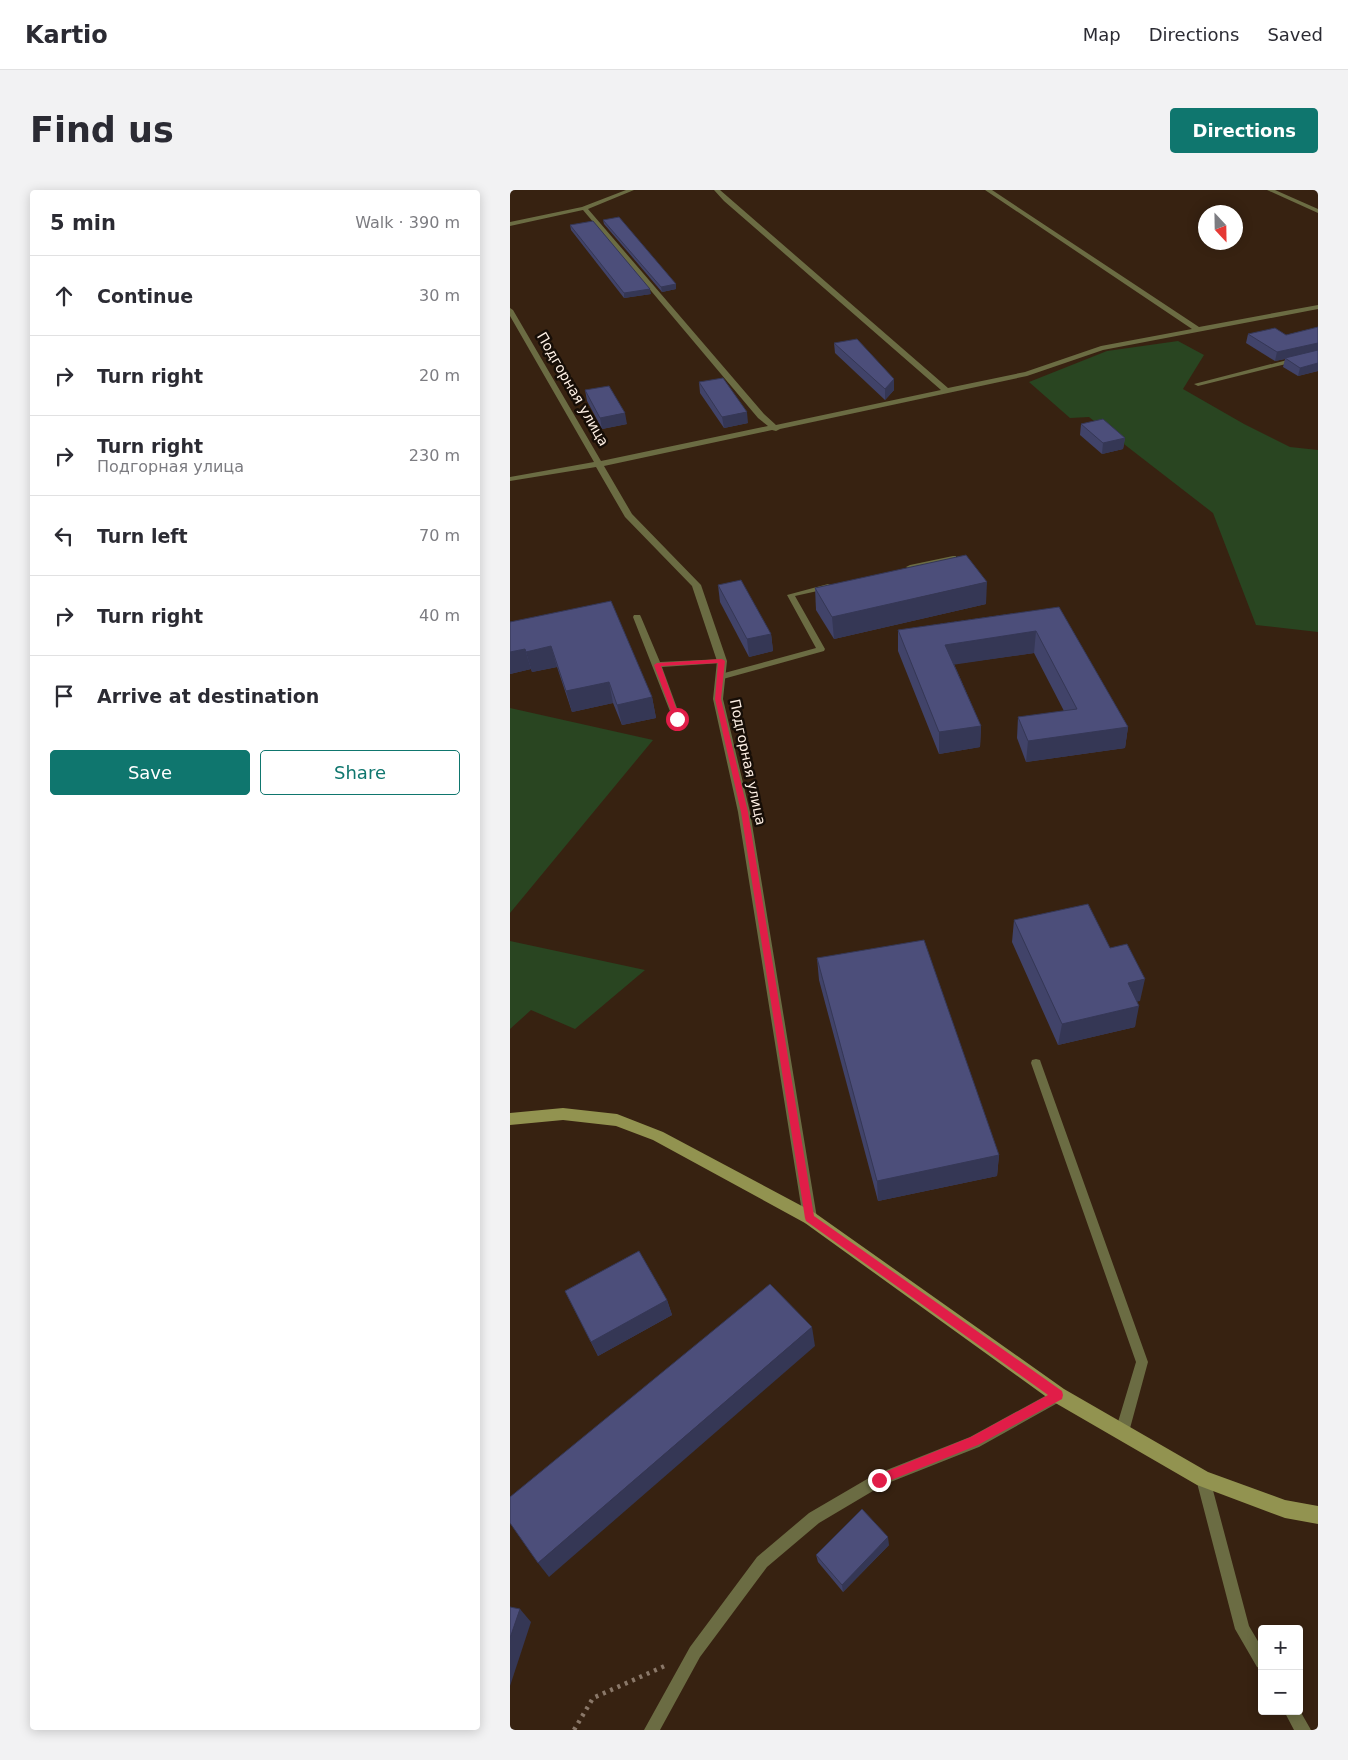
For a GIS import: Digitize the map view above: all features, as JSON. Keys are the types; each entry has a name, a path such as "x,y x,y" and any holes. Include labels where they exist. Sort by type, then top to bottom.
{"main road":[{"path":"510,1118 563,1114 617,1120 658,1136 810,1218 1058,1395 1122,1432 1203,1478 1285,1509 1318,1515"}],"street":[{"path":"510,224 584,208 630,190"},
{"path":"717,190 733,206 948,392"},
{"path":"988,190 1198,330"},
{"path":"1270,190 1318,211"},
{"path":"584,208 762,416 776,428"},
{"path":"510,479 552,470 600,464 948,392 1027,374 1101,348 1318,307"},
{"name":"Подгорная улица","path":"510,310 628,515 696,584 722,661 718,699 744,812 810,1218"},
{"path":"1198,384 1318,354"}],"lane":[{"path":"905,569 952,558"},
{"path":"720,677 821,649 791,595 838,584"},
{"path":"638,617 677,719"},
{"path":"657,665 722,661"},
{"path":"1036,1063 1142,1362 1122,1432"},
{"path":"652,1730 695,1652 762,1562 814,1518 879,1480 974,1442 1058,1395"},
{"path":"1203,1478 1242,1629 1258,1655"},
{"path":"1294,1715 1303,1730"}],"path":[{"path":"574,1730 594,1698 695,1652"}],"green space":[{"path":"1178,341 1204,355 1183,389 1244,424 1290,447 1318,450 1318,632 1256,625 1213,513 1089,417 1070,418 1029,382 1107,351"},
{"path":"510,708 653,740 510,913"},
{"path":"510,941 645,970 575,1029 531,1010 510,1029"}],"building":[{"path":"619,217 676,284 661,287 603,220"},
{"path":"593,221 650,289 624,293 570,225"},
{"path":"1318,327 1318,343 1277,352 1248,334 1275,328 1286,335"},
{"path":"857,339 894,379 885,389 834,343"},
{"path":"1318,350 1318,363 1300,368 1285,358"},
{"path":"723,378 747,412 722,417 699,382"},
{"path":"609,386 625,413 600,418 585,390"},
{"path":"1103,419 1125,438 1103,443 1081,424"},
{"path":"966,555 987,582 832,617 815,588"},
{"path":"741,580 771,634 747,639 718,585"},
{"path":"611,601 652,697 617,705 609,682 566,691 551,646 526,652 525,649 510,652 510,622"},
{"path":"1059,607 1128,727 1028,741 1018,717 1077,709 1036,631 945,645 981,726 939,732 898,630"},
{"path":"1088,904 1110,948 1127,944 1145,979 1128,983 1139,1006 1062,1024 1014,920"},
{"path":"924,940 999,1155 877,1181 817,958"},
{"path":"639,1251 667,1300 591,1342 565,1291"},
{"path":"770,1284 812,1327 538,1563 510,1523 510,1497"},
{"path":"862,1509 888,1537 842,1585 816,1555"},
{"path":"510,1607 520,1609 510,1638"}],"route":[{"path":"677,719 657,665 722,661 718,699 744,812 810,1218 1058,1395 974,1442 879,1480"}]}
